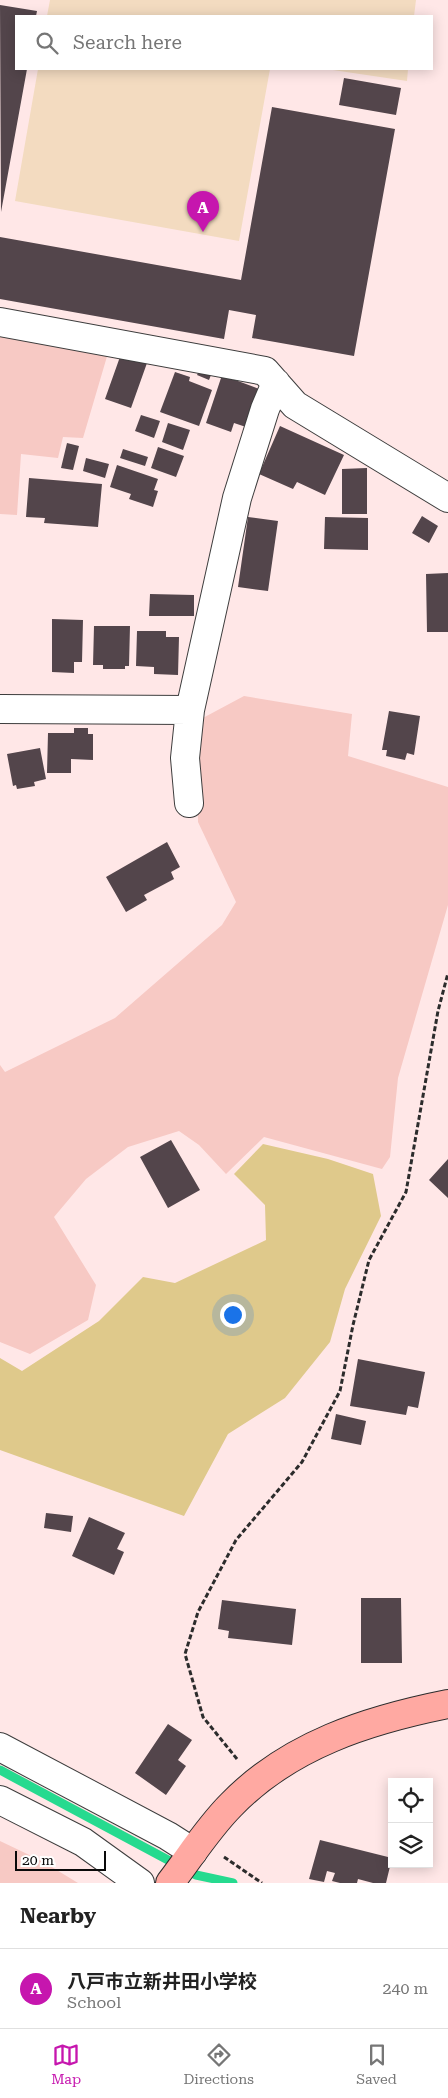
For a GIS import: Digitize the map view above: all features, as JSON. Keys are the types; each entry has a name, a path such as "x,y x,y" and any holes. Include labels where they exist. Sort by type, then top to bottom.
{"main road":[{"path":"170,1883 230,1805 258,1780 306,1749 348,1730 404,1713 448,1704"}],"street":[{"path":"0,322 265,371 295,405 448,498"},
{"path":"189,803 186,758 190,710 237,498 265,409 276,384"},
{"path":"0,709 190,710"},
{"path":"0,1747 168,1836 197,1846"},
{"path":"0,1800 83,1842 140,1883"}],"path":[{"path":"258,1780 241,1764 203,1717 186,1654 198,1612 236,1540 302,1462 340,1390 352,1325 369,1260 406,1192 438,1011 448,974"},
{"path":"197,1846 262,1883"}],"shaded area":[{"path":"50,0 416,0 414,15 47,15"},
{"path":"38,70 270,70 239,241 15,201"},
{"path":"333,70 408,70 407,81"},
{"path":"0,335 108,353 83,438 63,437 58,458 21,454 17,515 0,514"},
{"path":"244,696 352,714 348,756 448,787 448,905 398,1078 390,1157 382,1169 264,1137 226,1174 199,1145 179,1131 128,1147 86,1179 54,1217 96,1285 88,1320 30,1354 0,1342 0,1065 5,1072 115,1018 222,925 236,902 198,822 197,764 201,719"},
{"path":"263,1144 328,1159 373,1174 381,1216 345,1289 330,1342 285,1398 228,1434 184,1516 0,1450 0,1358 22,1371 99,1321 143,1277 175,1283 266,1240 265,1205 234,1174"},
{"path":"0,1841 42,1861 78,1883 0,1883"}],"building":[{"path":"0,5 37,11 36,15 15,15 15,70 27,70 1,212"},
{"path":"344,78 401,88 396,115 339,105"},
{"path":"272,107 395,129 354,356 252,338 256,315 229,310 224,339 0,299 0,237 241,280"},
{"path":"121,354 147,363 131,408 105,399"},
{"path":"199,371 211,375 209,380 197,375"},
{"path":"175,372 190,377 189,381 212,390 199,426 160,412"},
{"path":"222,375 259,389 246,427 234,423 231,432 206,423"},
{"path":"141,415 160,421 154,438 135,431"},
{"path":"168,423 190,430 183,450 162,442"},
{"path":"280,426 344,455 325,495 297,482 293,489 259,474"},
{"path":"67,443 79,446 73,470 61,468"},
{"path":"158,447 184,456 176,477 151,468"},
{"path":"123,449 148,457 145,466 120,458"},
{"path":"86,458 109,464 105,478 83,471"},
{"path":"117,465 158,479 154,490 158,491 153,507 129,499 131,494 110,487"},
{"path":"367,468 367,514 342,514 342,469"},
{"path":"29,478 102,484 98,527 44,523 45,518 26,517"},
{"path":"422,516 438,526 429,543 412,533"},
{"path":"248,517 278,521 268,591 238,587"},
{"path":"325,517 368,518 368,550 324,549"},
{"path":"448,573 448,632 427,632 426,574"},
{"path":"150,594 194,595 194,616 149,616"},
{"path":"52,619 83,620 82,662 74,662 74,673 52,672"},
{"path":"94,626 130,626 129,666 125,666 125,669 103,669 103,665 93,665"},
{"path":"137,631 166,631 166,637 179,637 178,675 154,674 154,667 136,666"},
{"path":"389,711 420,716 414,755 407,753 405,760 386,756 387,750 382,750"},
{"path":"74,728 88,728 88,734 93,734 93,760 71,759 71,773 47,773 48,733 74,733"},
{"path":"40,748 46,779 34,782 35,786 17,789 16,785 13,786 7,754"},
{"path":"167,842 180,867 171,872 174,879 144,895 147,900 126,912 106,877"},
{"path":"171,1140 200,1190 168,1208 140,1157"},
{"path":"448,1159 448,1198 429,1180"},
{"path":"358,1359 425,1372 418,1408 408,1406 406,1415 350,1406"},
{"path":"336,1414 366,1421 361,1445 331,1439"},
{"path":"46,1513 73,1516 71,1532 44,1528"},
{"path":"89,1517 125,1533 117,1549 124,1552 114,1575 72,1556"},
{"path":"361,1598 401,1598 402,1663 361,1663"},
{"path":"222,1600 296,1609 292,1645 228,1638 229,1631 218,1629"},
{"path":"168,1724 192,1740 178,1760 186,1766 166,1795 135,1773"},
{"path":"320,1840 388,1857 388,1868 390,1868 386,1883 373,1883 358,1879 357,1883 340,1883 332,1881 335,1873 327,1871 324,1882 309,1879"}],"waterway":[{"path":"0,1770 196,1875 233,1883"}],"place":[{"name":"八戸市立新井田小学校","path":"203,232"}]}
